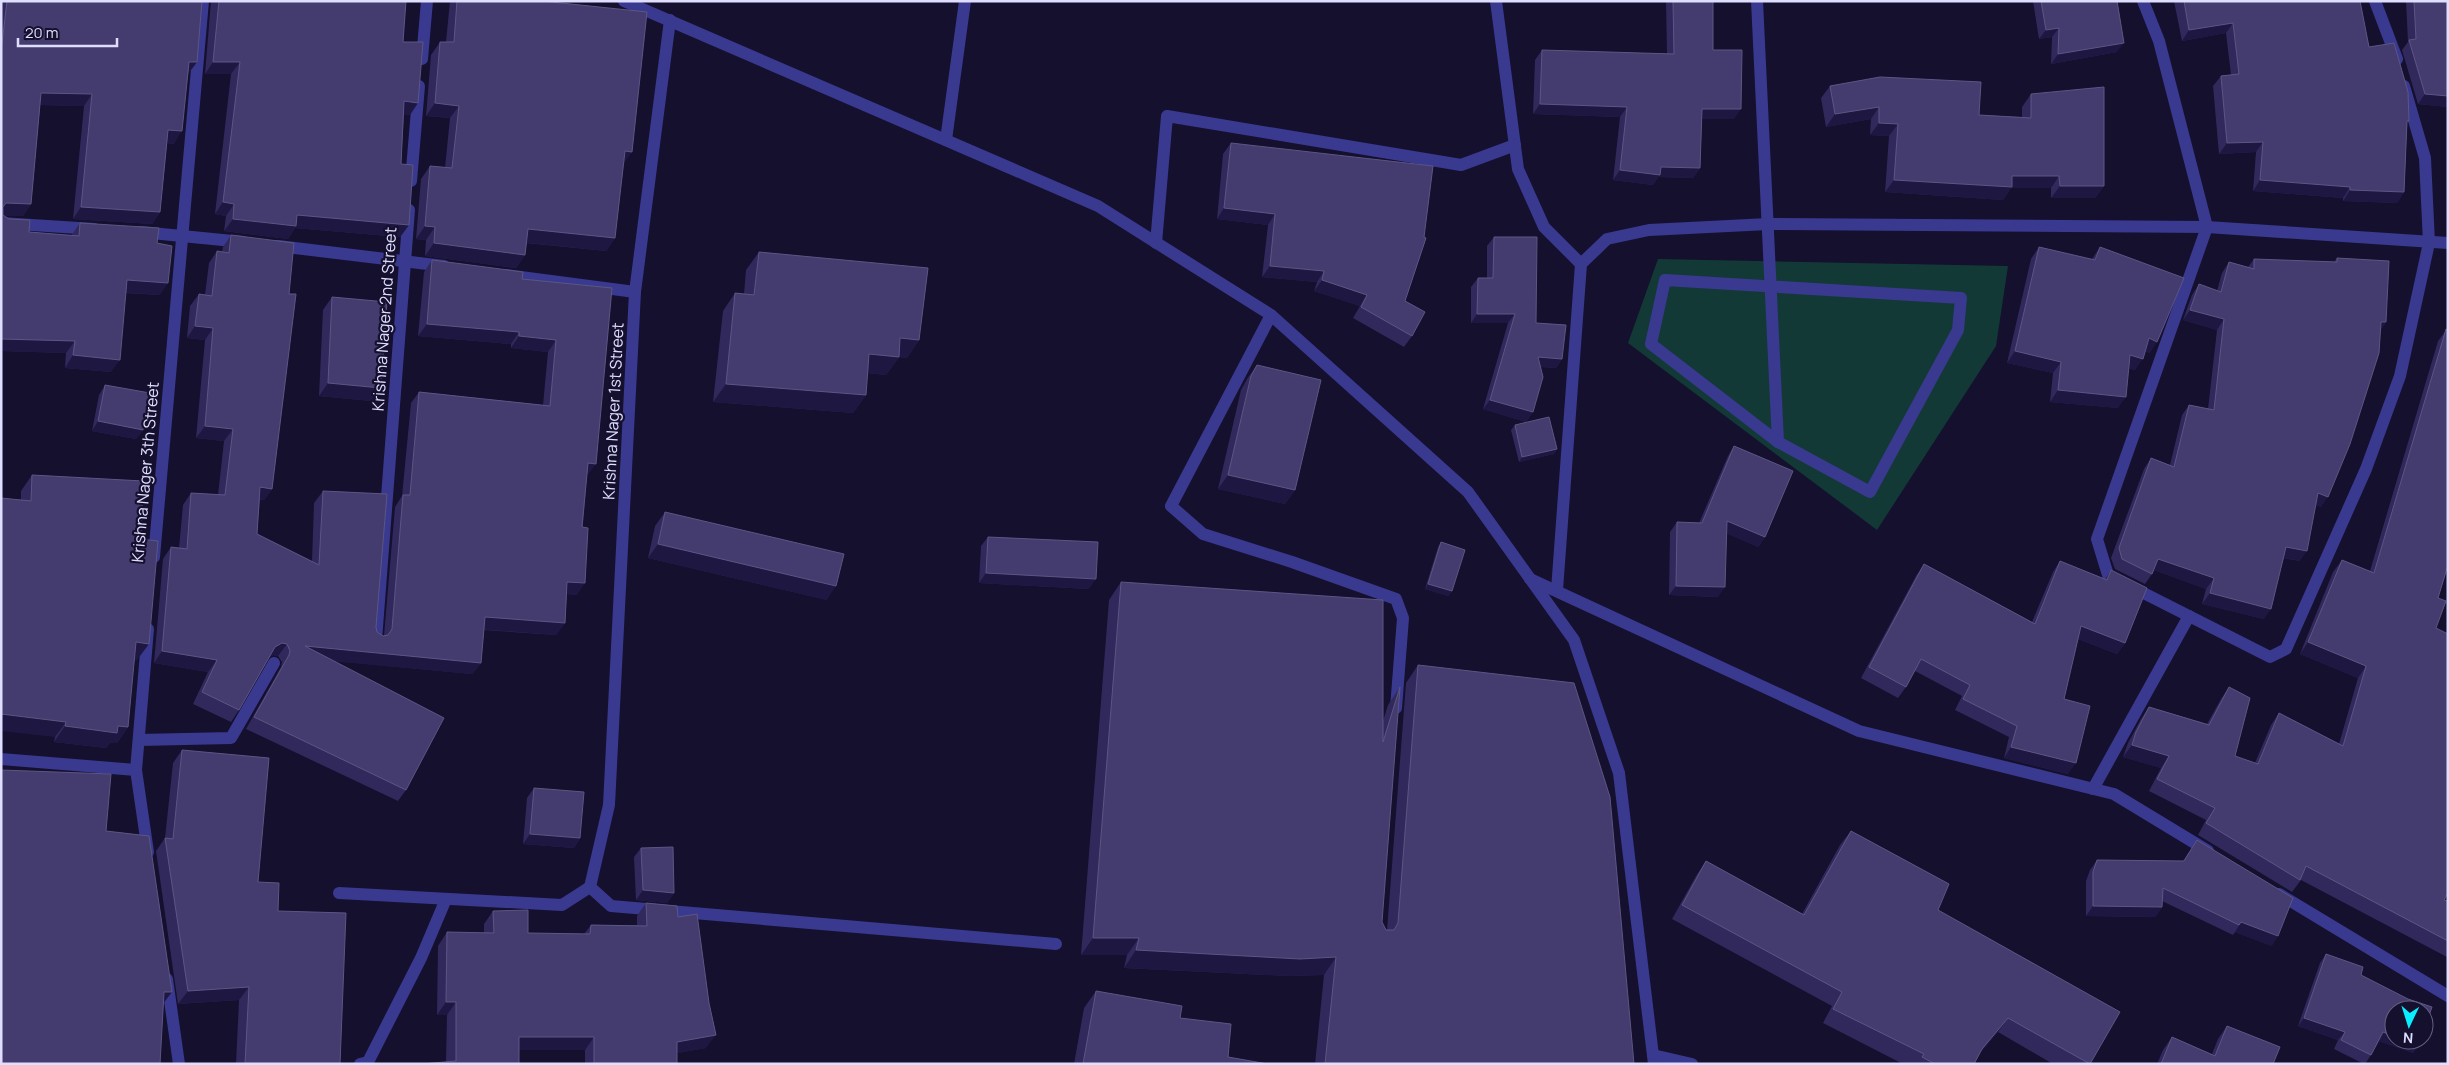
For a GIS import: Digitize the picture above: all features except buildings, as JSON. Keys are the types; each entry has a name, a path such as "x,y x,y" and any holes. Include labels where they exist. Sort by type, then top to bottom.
{"street":[{"name":"Krishna Nager 3th Street","path":"153,571 181,234 203,1"},
{"name":"Krishna Nager 2nd Street","path":"376,640 404,261 427,1"},
{"path":"624,1 1098,206 1271,315 1468,492 1574,640 1620,773 1653,1059 1692,1064"},
{"path":"946,140 965,1"},
{"path":"1496,1 1518,170 1544,227 1581,264"},
{"path":"1757,1 1778,442"},
{"path":"2143,1 2158,41 2207,227 2097,539 2108,575 2270,657 2286,649 2366,469 2400,376 2429,243 2425,158 2391,41 2375,1"},
{"name":"Krishna Nager 1st Street","path":"590,887 609,805 635,292 670,20"},
{"path":"1156,243 1167,116 1461,165 1515,145"},
{"path":"1,223 106,230"},
{"path":"1557,590 1581,264 1607,239 1649,230 1768,224 2207,227 2448,243"},
{"path":"124,231 181,234 452,267"},
{"path":"491,273 635,292"},
{"path":"1665,280 1771,288 1961,298 1958,330 1870,492 1778,442 1651,344 1665,280"},
{"path":"1271,315 1171,506 1203,534 1292,562 1396,599 1403,618 1394,725"},
{"path":"1530,579 1859,731 2114,794 2217,856"},
{"path":"2093,789 2189,616"},
{"path":"149,621 136,770 151,868"},
{"path":"139,740 231,738 274,663"},
{"path":"1,759 136,770"},
{"path":"339,893 562,905 590,887 611,906 1056,944"},
{"path":"2268,887 2448,996"},
{"path":"360,1064 368,1062 421,958 446,898"},
{"path":"165,966 179,1064"}],"green space":[{"path":"1658,259 2008,266 1996,346 1877,530 1628,343"}]}
